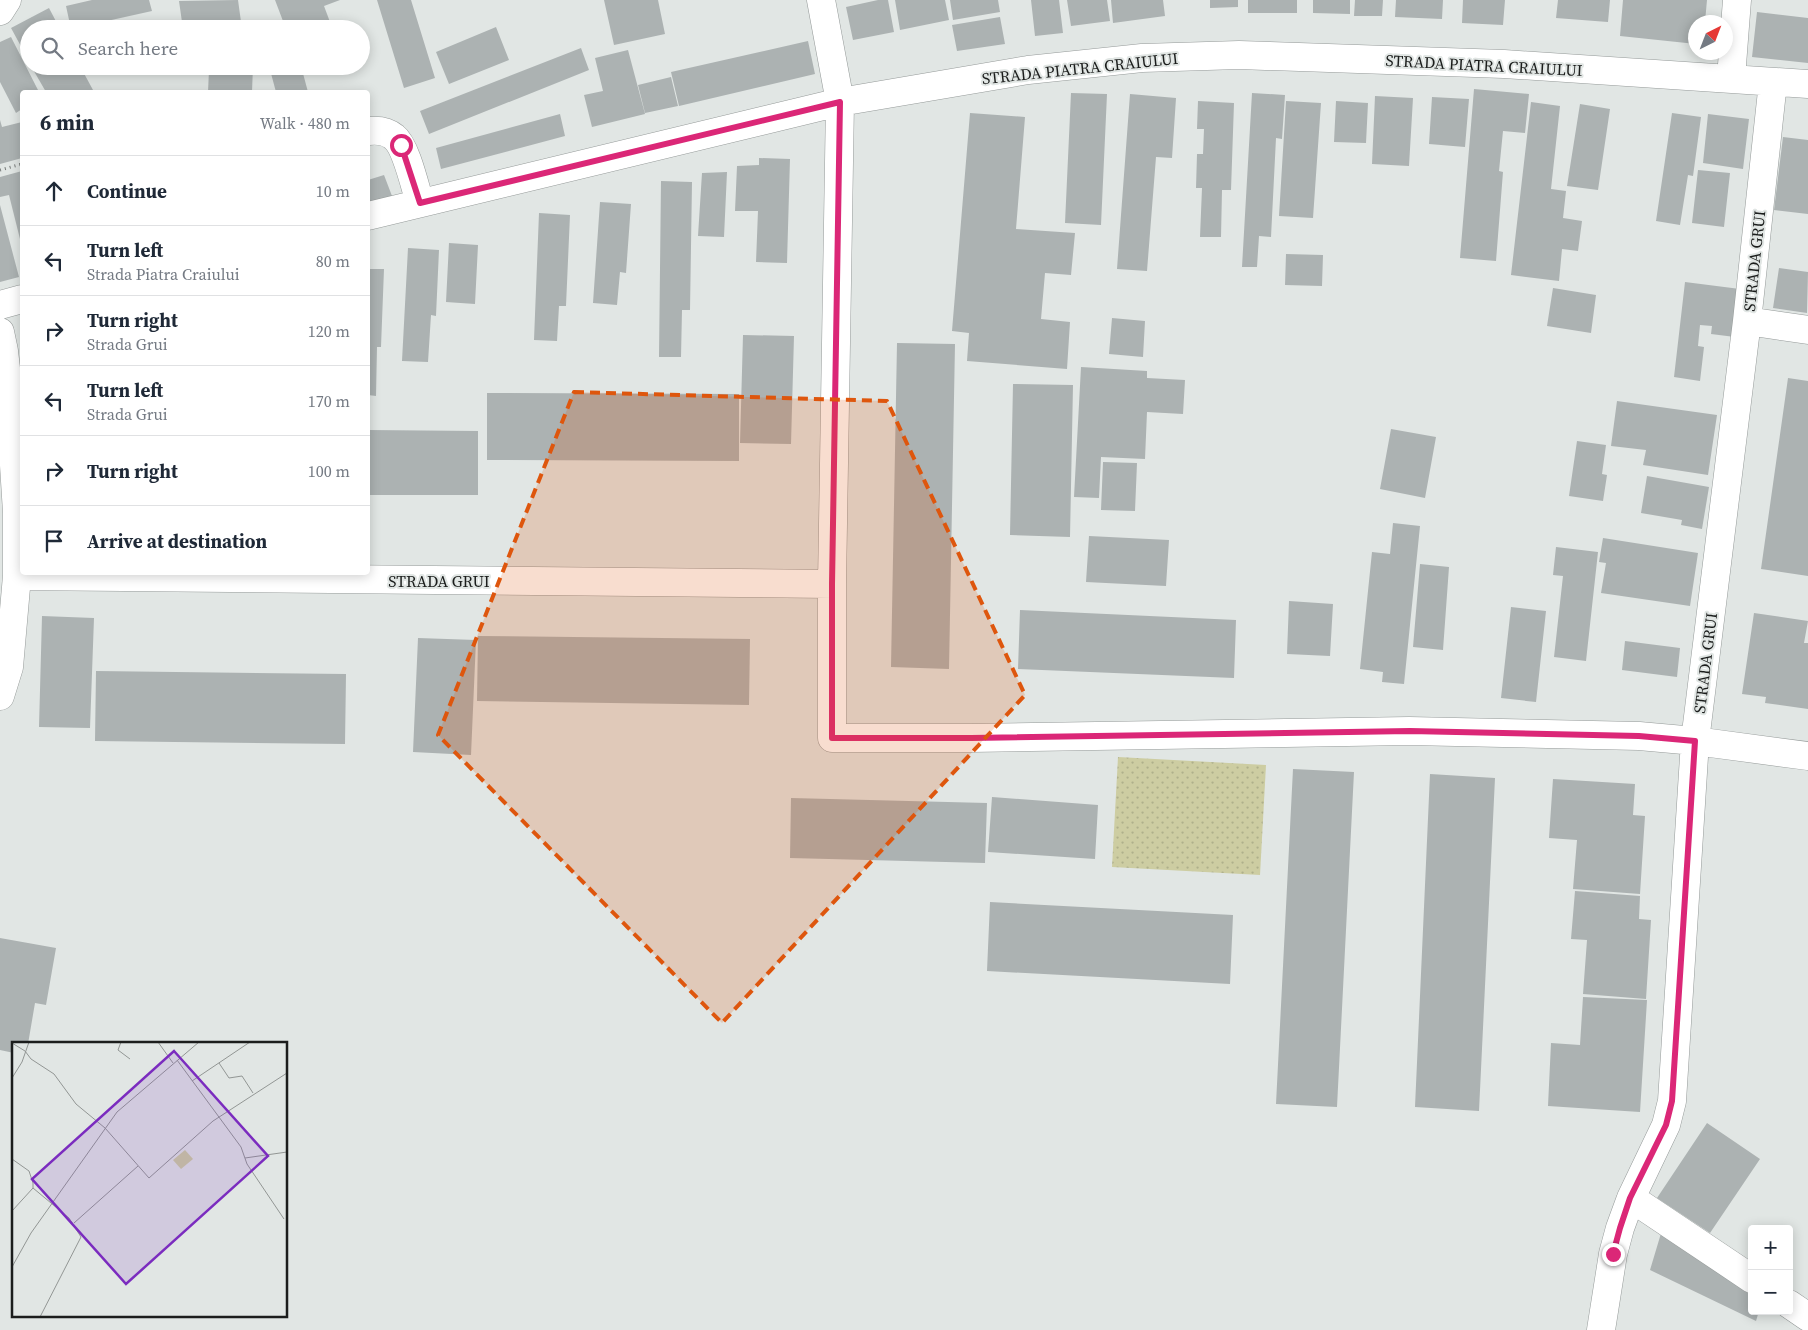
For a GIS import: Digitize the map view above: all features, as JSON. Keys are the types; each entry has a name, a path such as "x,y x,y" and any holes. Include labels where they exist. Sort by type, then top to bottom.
{"street":[{"path":"0,11 8,0"},
{"path":"821,0 840,102 832,584 832,738 1410,731 1639,736 1695,741 1808,756"},
{"path":"1731,78 1737,0"},
{"name":"STRADA PIATRA CRAIULUI","path":"370,216 840,102 1028,70 1142,58 1239,55 1504,64 1808,84"},
{"name":"STRADA GRUI","path":"1601,1330 1613,1254 1620,1228 1630,1198 1666,1125 1672,1101 1695,741 1747,321 1774,82"},
{"path":"370,131 386,132 401,145 420,203"},
{"path":"0,305 20,300"},
{"path":"1747,321 1808,330"},
{"path":"0,332 10,403 17,512 17,576 9,667 0,696"},
{"name":"STRADA GRUI","path":"17,576 832,584"},
{"path":"1630,1198 1748,1276"},
{"path":"1793,1307 1808,1317"}],"path":[{"path":"0,170 20,165"}],"highlighted area":[{"path":"574,392 887,401 1025,695 722,1023 438,735"}],"green space":[{"path":"1118,757 1266,765 1260,875 1112,867"}],"building":[{"path":"92,0 149,0 152,11 112,20 69,20 66,6"},
{"path":"238,0 241,20 182,20 179,1"},
{"path":"275,0 340,0 324,6 329,20 283,20"},
{"path":"377,0 411,0 435,78 404,88"},
{"path":"604,0 658,0 665,34 614,45"},
{"path":"878,0 888,0 894,32 853,40 846,7"},
{"path":"895,0 945,0 949,20 900,30"},
{"path":"950,0 998,0 1000,12 953,20"},
{"path":"1031,0 1059,0 1063,33 1035,36"},
{"path":"1067,0 1107,0 1110,21 1071,26"},
{"path":"1111,0 1163,0 1165,16 1113,23"},
{"path":"1210,0 1238,0 1238,7 1210,8"},
{"path":"1248,0 1297,0 1297,13 1248,13"},
{"path":"1313,0 1350,0 1350,14 1313,13"},
{"path":"1355,0 1383,0 1382,16 1354,16"},
{"path":"1396,0 1443,0 1442,19 1395,17"},
{"path":"1463,0 1505,0 1503,25 1462,23"},
{"path":"1558,0 1610,0 1608,22 1556,18"},
{"path":"1623,0 1707,0 1706,15 1688,15 1688,43 1620,36"},
{"path":"49,8 55,20 26,20"},
{"path":"1757,12 1808,18 1808,63 1752,57"},
{"path":"1000,17 1005,44 957,51 952,25"},
{"path":"20,23 20,44 11,28"},
{"path":"496,27 509,60 449,84 436,52"},
{"path":"11,37 20,55 20,75 30,75 38,90 20,90 20,110 16,113 0,82 0,42"},
{"path":"808,41 815,74 679,106 671,72"},
{"path":"581,48 589,70 429,134 420,111"},
{"path":"628,50 645,114 592,127 584,95 603,91 595,58"},
{"path":"36,75 85,75 93,90 45,90"},
{"path":"209,75 253,75 252,90 208,90"},
{"path":"271,75 303,75 307,90 275,90"},
{"path":"671,77 678,106 645,113 638,85"},
{"path":"1474,89 1529,94 1525,133 1503,131 1499,171 1503,172 1496,261 1460,258"},
{"path":"1071,93 1107,94 1101,225 1065,223"},
{"path":"1252,93 1285,95 1282,139 1276,138 1271,237 1259,236 1257,267 1242,267"},
{"path":"1130,94 1176,98 1172,158 1156,157 1147,271 1117,269"},
{"path":"1375,96 1413,98 1409,166 1372,164"},
{"path":"1432,97 1469,99 1465,147 1429,144"},
{"path":"1198,101 1234,103 1231,190 1222,190 1221,237 1200,237 1202,188 1196,188 1197,154 1203,154 1204,129 1197,129"},
{"path":"1286,101 1321,103 1313,218 1279,216"},
{"path":"1336,101 1368,103 1366,143 1334,142"},
{"path":"1531,102 1560,106 1551,189 1566,191 1563,218 1582,221 1578,251 1562,249 1559,281 1511,275"},
{"path":"1580,104 1610,109 1598,190 1567,186"},
{"path":"970,113 1025,117 1016,229 1075,233 1071,275 1045,273 1041,319 1070,322 1067,369 967,361 969,333 952,331"},
{"path":"1672,113 1701,117 1693,176 1688,175 1680,225 1656,221"},
{"path":"560,114 565,136 441,169 436,148"},
{"path":"1708,114 1749,119 1743,169 1703,163"},
{"path":"0,120 2,127 20,122 20,159 0,164"},
{"path":"1783,137 1808,140 1808,214 1774,210"},
{"path":"759,158 790,159 787,263 756,262 758,211 735,211 737,166 759,165"},
{"path":"1698,170 1730,173 1724,227 1692,223"},
{"path":"20,172 20,239 9,195 0,197 0,177"},
{"path":"727,172 724,237 698,236 702,173"},
{"path":"384,175 392,196 370,202 370,179"},
{"path":"661,181 692,182 690,310 682,310 681,357 659,357"},
{"path":"600,202 631,204 626,273 620,272 617,305 593,303"},
{"path":"0,205 19,277 0,282"},
{"path":"539,213 570,215 566,306 559,306 557,341 534,340"},
{"path":"449,243 478,245 475,304 446,302"},
{"path":"408,248 439,250 436,316 431,315 428,362 402,361"},
{"path":"1286,254 1323,255 1322,286 1285,285"},
{"path":"1779,268 1808,272 1807,313 1773,308"},
{"path":"370,269 384,269 381,347 377,347 376,396 370,395"},
{"path":"1685,282 1740,289 1735,337 1711,334 1712,326 1700,325 1698,346 1704,347 1700,381 1674,377"},
{"path":"1553,288 1596,295 1591,333 1547,326"},
{"path":"1112,318 1145,321 1143,357 1109,354"},
{"path":"743,335 794,336 791,444 740,443"},
{"path":"897,343 955,344 949,669 891,667"},
{"path":"1081,367 1147,371 1147,378 1185,380 1183,414 1147,412 1145,459 1101,457 1099,498 1074,497"},
{"path":"1788,378 1808,381 1808,576 1761,569"},
{"path":"1013,384 1073,385 1070,537 1010,535"},
{"path":"487,393 739,394 739,461 487,460"},
{"path":"1617,401 1717,415 1708,475 1643,465 1646,450 1611,446"},
{"path":"1391,429 1436,437 1425,498 1380,489"},
{"path":"370,430 478,431 478,495 370,495"},
{"path":"1577,441 1606,445 1602,474 1607,475 1603,501 1569,496"},
{"path":"1103,462 1137,463 1135,511 1101,510"},
{"path":"1647,476 1709,487 1702,529 1681,525 1682,520 1641,513"},
{"path":"1393,523 1420,526 1404,684 1382,682 1383,672 1360,669 1372,552 1390,554"},
{"path":"1089,536 1169,540 1166,586 1086,582"},
{"path":"1603,538 1698,553 1690,606 1601,593 1606,563 1599,562"},
{"path":"1556,547 1598,552 1586,661 1554,657 1563,576 1553,575"},
{"path":"1420,564 1449,567 1443,650 1413,647"},
{"path":"1289,601 1333,604 1330,656 1287,654"},
{"path":"1511,607 1546,611 1536,702 1501,698"},
{"path":"1020,610 1236,620 1234,678 1018,669"},
{"path":"1754,613 1808,621 1804,643 1808,643 1808,709 1765,703 1766,697 1742,694"},
{"path":"42,616 94,618 90,728 39,727"},
{"path":"478,636 750,639 749,705 477,701"},
{"path":"418,638 476,640 471,755 413,752"},
{"path":"1625,641 1680,648 1677,677 1622,670"},
{"path":"96,671 346,674 345,744 95,741"},
{"path":"1293,769 1354,772 1337,1107 1276,1104"},
{"path":"1430,774 1495,778 1479,1111 1415,1107"},
{"path":"1553,779 1635,784 1633,815 1645,816 1640,894 1573,889 1577,840 1549,838"},
{"path":"992,797 1098,805 1095,859 988,852"},
{"path":"791,798 987,803 985,863 790,858"},
{"path":"1575,891 1640,896 1639,919 1651,920 1646,999 1583,994 1587,940 1571,939"},
{"path":"990,902 1233,915 1230,984 987,971"},
{"path":"0,938 56,948 46,1005 35,1003 28,1042 12,1042 12,1053 0,1050"},
{"path":"1583,997 1647,1000 1640,1112 1548,1106 1551,1043 1580,1045"},
{"path":"1707,1123 1760,1159 1710,1233 1657,1198"},
{"path":"1662,1230 1748,1289 1748,1315 1758,1315 1756,1321 1650,1270"}],"route":[{"path":"401,145 420,203 840,102 832,584 832,738 971,738 1410,731 1639,736 1695,741 1672,1101 1666,1125 1657,1146 1630,1198 1613,1254"}]}
